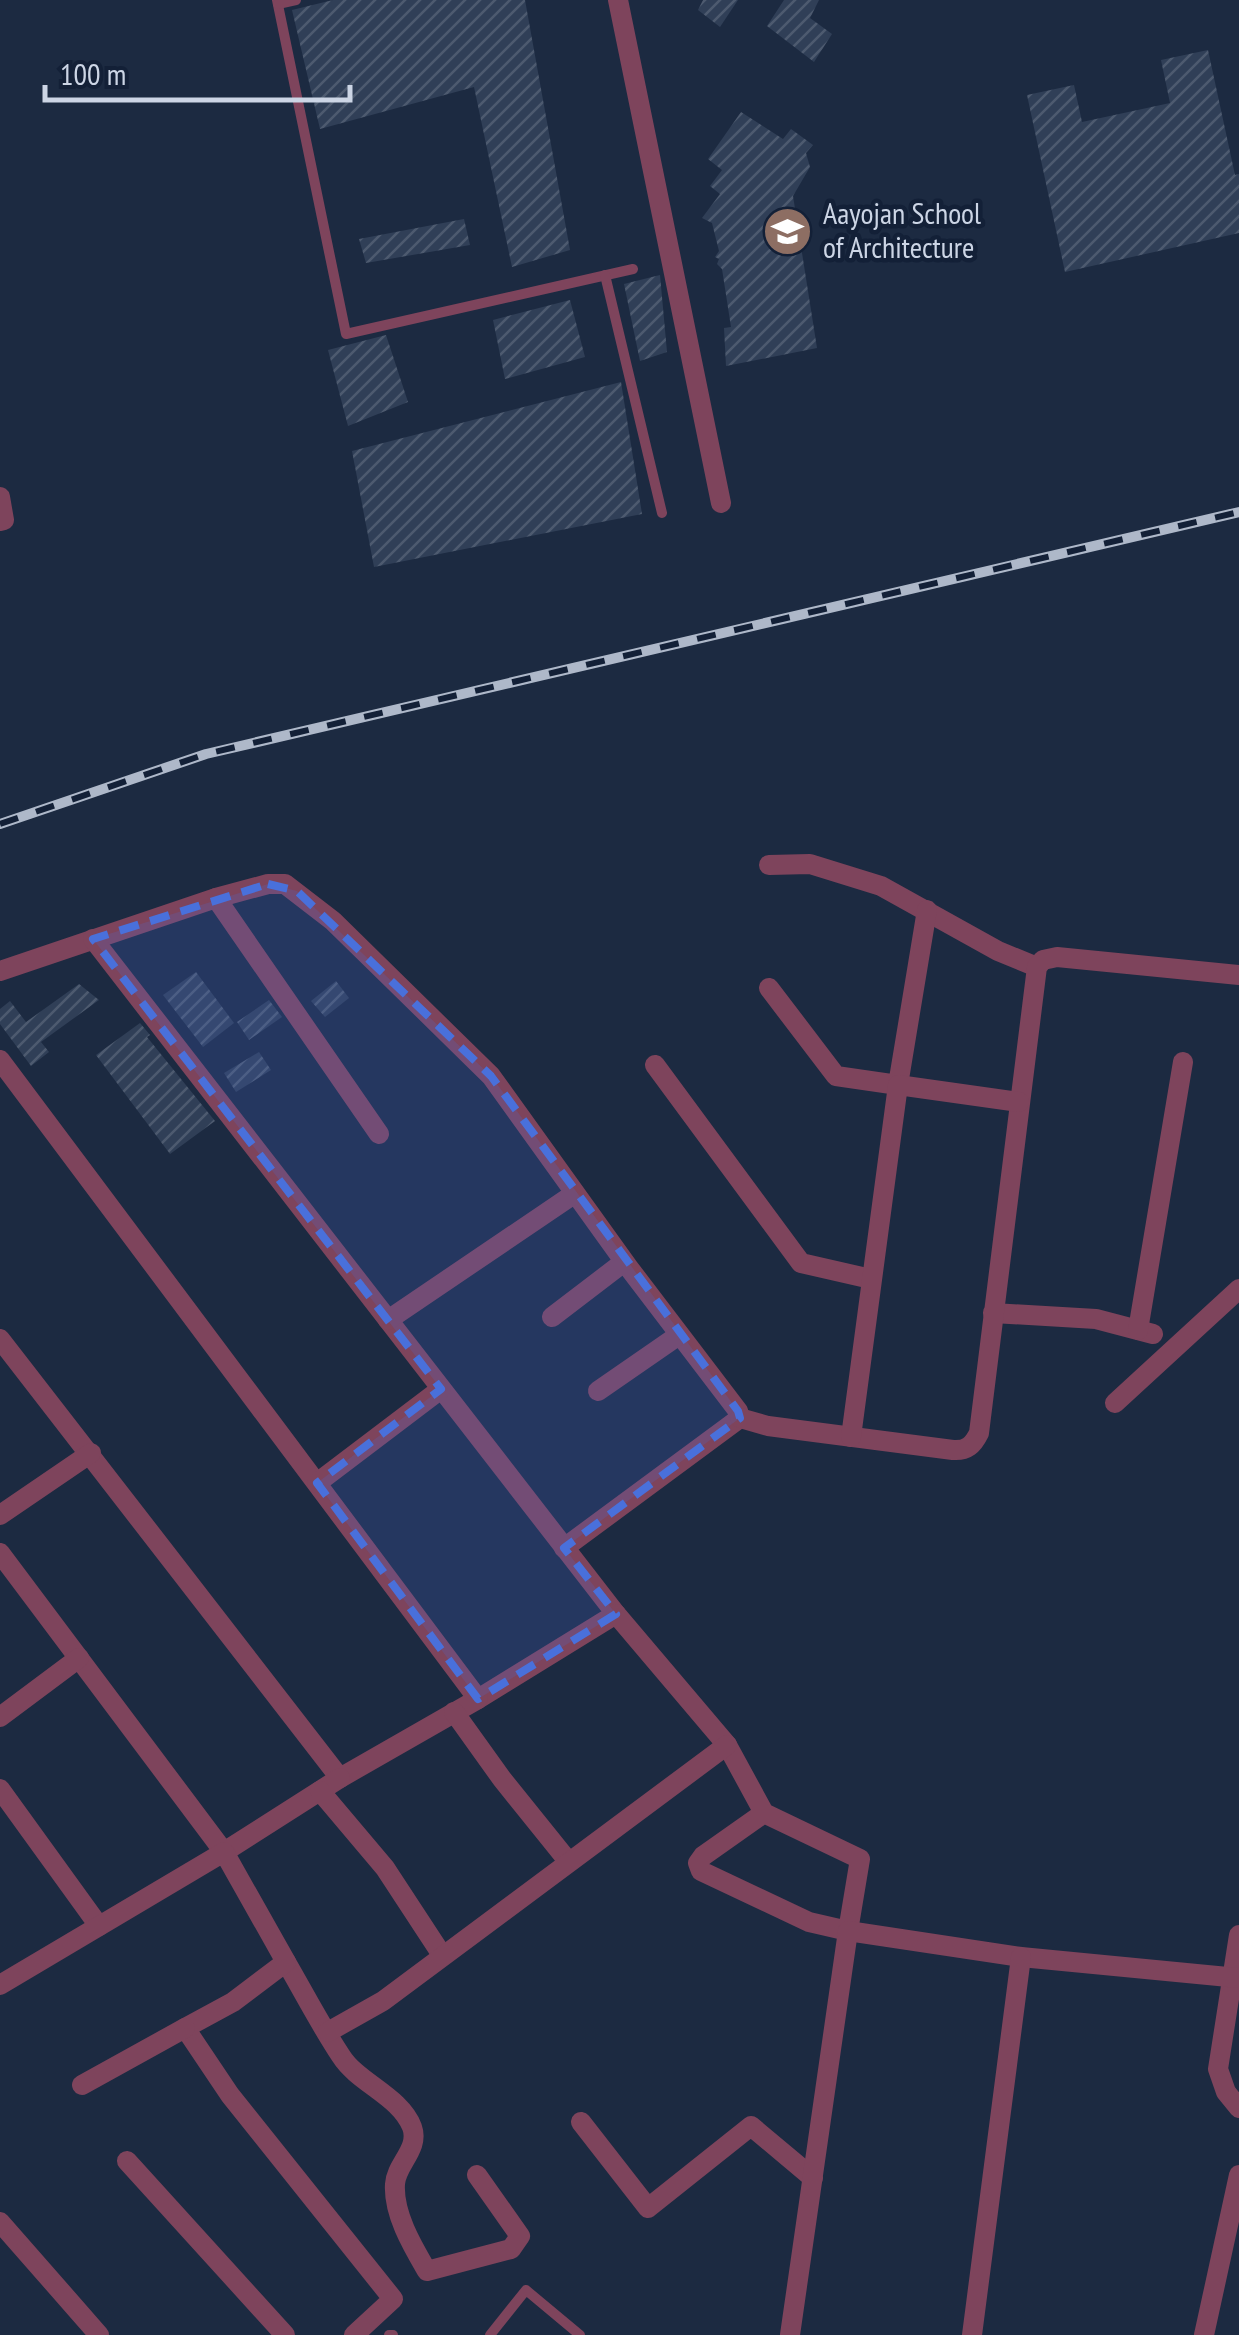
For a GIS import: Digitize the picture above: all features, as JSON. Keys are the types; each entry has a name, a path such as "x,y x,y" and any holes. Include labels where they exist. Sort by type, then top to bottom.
{"street":[{"path":"618,0 721,503"},
{"path":"0,497 4,520 0,521"},
{"path":"768,865 810,864 881,886 998,951 1037,967"},
{"path":"0,971 216,898 275,883 290,886 310,900 491,1076 624,1262 738,1410 740,1418"},
{"path":"216,898 379,1134"},
{"path":"850,1437 898,1085 927,910"},
{"path":"92,940 616,1614 727,1745 764,1813 860,1858 790,2335"},
{"path":"740,1418 768,1426 953,1450 963,1451 971,1446 979,1432 1037,967 1043,960 1057,957 1239,974"},
{"path":"769,988 836,1076 1019,1102"},
{"path":"0,1060 478,1698"},
{"path":"993,1313 1096,1319 1146,1332 1183,1062"},
{"path":"655,1065 801,1263 872,1279"},
{"path":"388,1320 574,1194"},
{"path":"552,1317 624,1262"},
{"path":"1115,1403 1239,1288"},
{"path":"598,1391 679,1335"},
{"path":"0,1338 340,1778"},
{"path":"317,1483 441,1389"},
{"path":"564,1548 740,1418"},
{"path":"0,1515 90,1452"},
{"path":"0,1553 224,1852 342,2059 392,2103 414,2130 414,2142 395,2182 396,2201 427,2272 511,2249 518,2241 520,2236 477,2175"},
{"path":"0,1985 616,1614"},
{"path":"0,1717 79,1658"},
{"path":"454,1712 568,1861"},
{"path":"328,2032 384,2001 727,1745"},
{"path":"0,1789 99,1926"},
{"path":"320,1791 385,1868 442,1954"},
{"path":"764,1813 703,1856 698,1863 701,1871 809,1922 1021,1957 1235,1978"},
{"path":"1239,1935 1218,2069 1226,2092 1239,2108"},
{"path":"972,2335 1021,1957"},
{"path":"82,2085 234,2002 286,1962"},
{"path":"185,2028 252,2123 393,2299 354,2335"},
{"path":"581,2122 648,2208 751,2126 813,2178"},
{"path":"128,2160 285,2335"},
{"path":"1204,2335 1237,2200 1239,2175"},
{"path":"0,2222 99,2335"}],"lane":[{"path":"296,0 278,2 346,334 633,269"},
{"path":"605,275 662,513"},
{"path":"490,2335 526,2290 580,2335"}],"highlighted area":[{"path":"268,884 297,891 491,1076 740,1418 564,1548 616,1614 478,1699 317,1483 441,1389 93,939"}],"building":[{"path":"333,0 525,0 570,250 512,267 474,87 320,129 292,10"},
{"path":"703,0 738,0 720,27 698,10"},
{"path":"784,0 819,0 810,18 832,34 814,62 767,26"},
{"path":"1208,50 1235,175 1239,174 1239,233 1065,272 1027,95 1074,85 1082,122 1170,103 1161,60"},
{"path":"741,112 783,139 791,129 813,145 806,153 810,167 793,196 817,348 726,366 724,328 731,327 722,269 715,257 719,251 712,223 702,218 720,194 710,186 722,170 708,159"},
{"path":"464,219 470,245 366,263 359,239"},
{"path":"660,275 667,352 640,361 624,284"},
{"path":"570,300 585,357 505,379 493,320"},
{"path":"386,335 408,402 348,426 328,350"},
{"path":"621,382 642,514 374,567 352,451"},
{"path":"196,972 234,1023 203,1047 163,995"},
{"path":"336,981 349,998 325,1017 311,1001"},
{"path":"79,984 99,1000 41,1042 49,1052 31,1066 0,1024 0,1009 10,1001 26,1022"},
{"path":"269,1000 282,1017 249,1040 237,1022"},
{"path":"140,1023 215,1121 170,1154 96,1055"},
{"path":"259,1052 271,1070 236,1092 224,1073"}],"railway":[{"path":"0,824 206,754 1239,512"}],"place":[{"name":"Aayojan School of Architecture","path":"788,231"}]}
